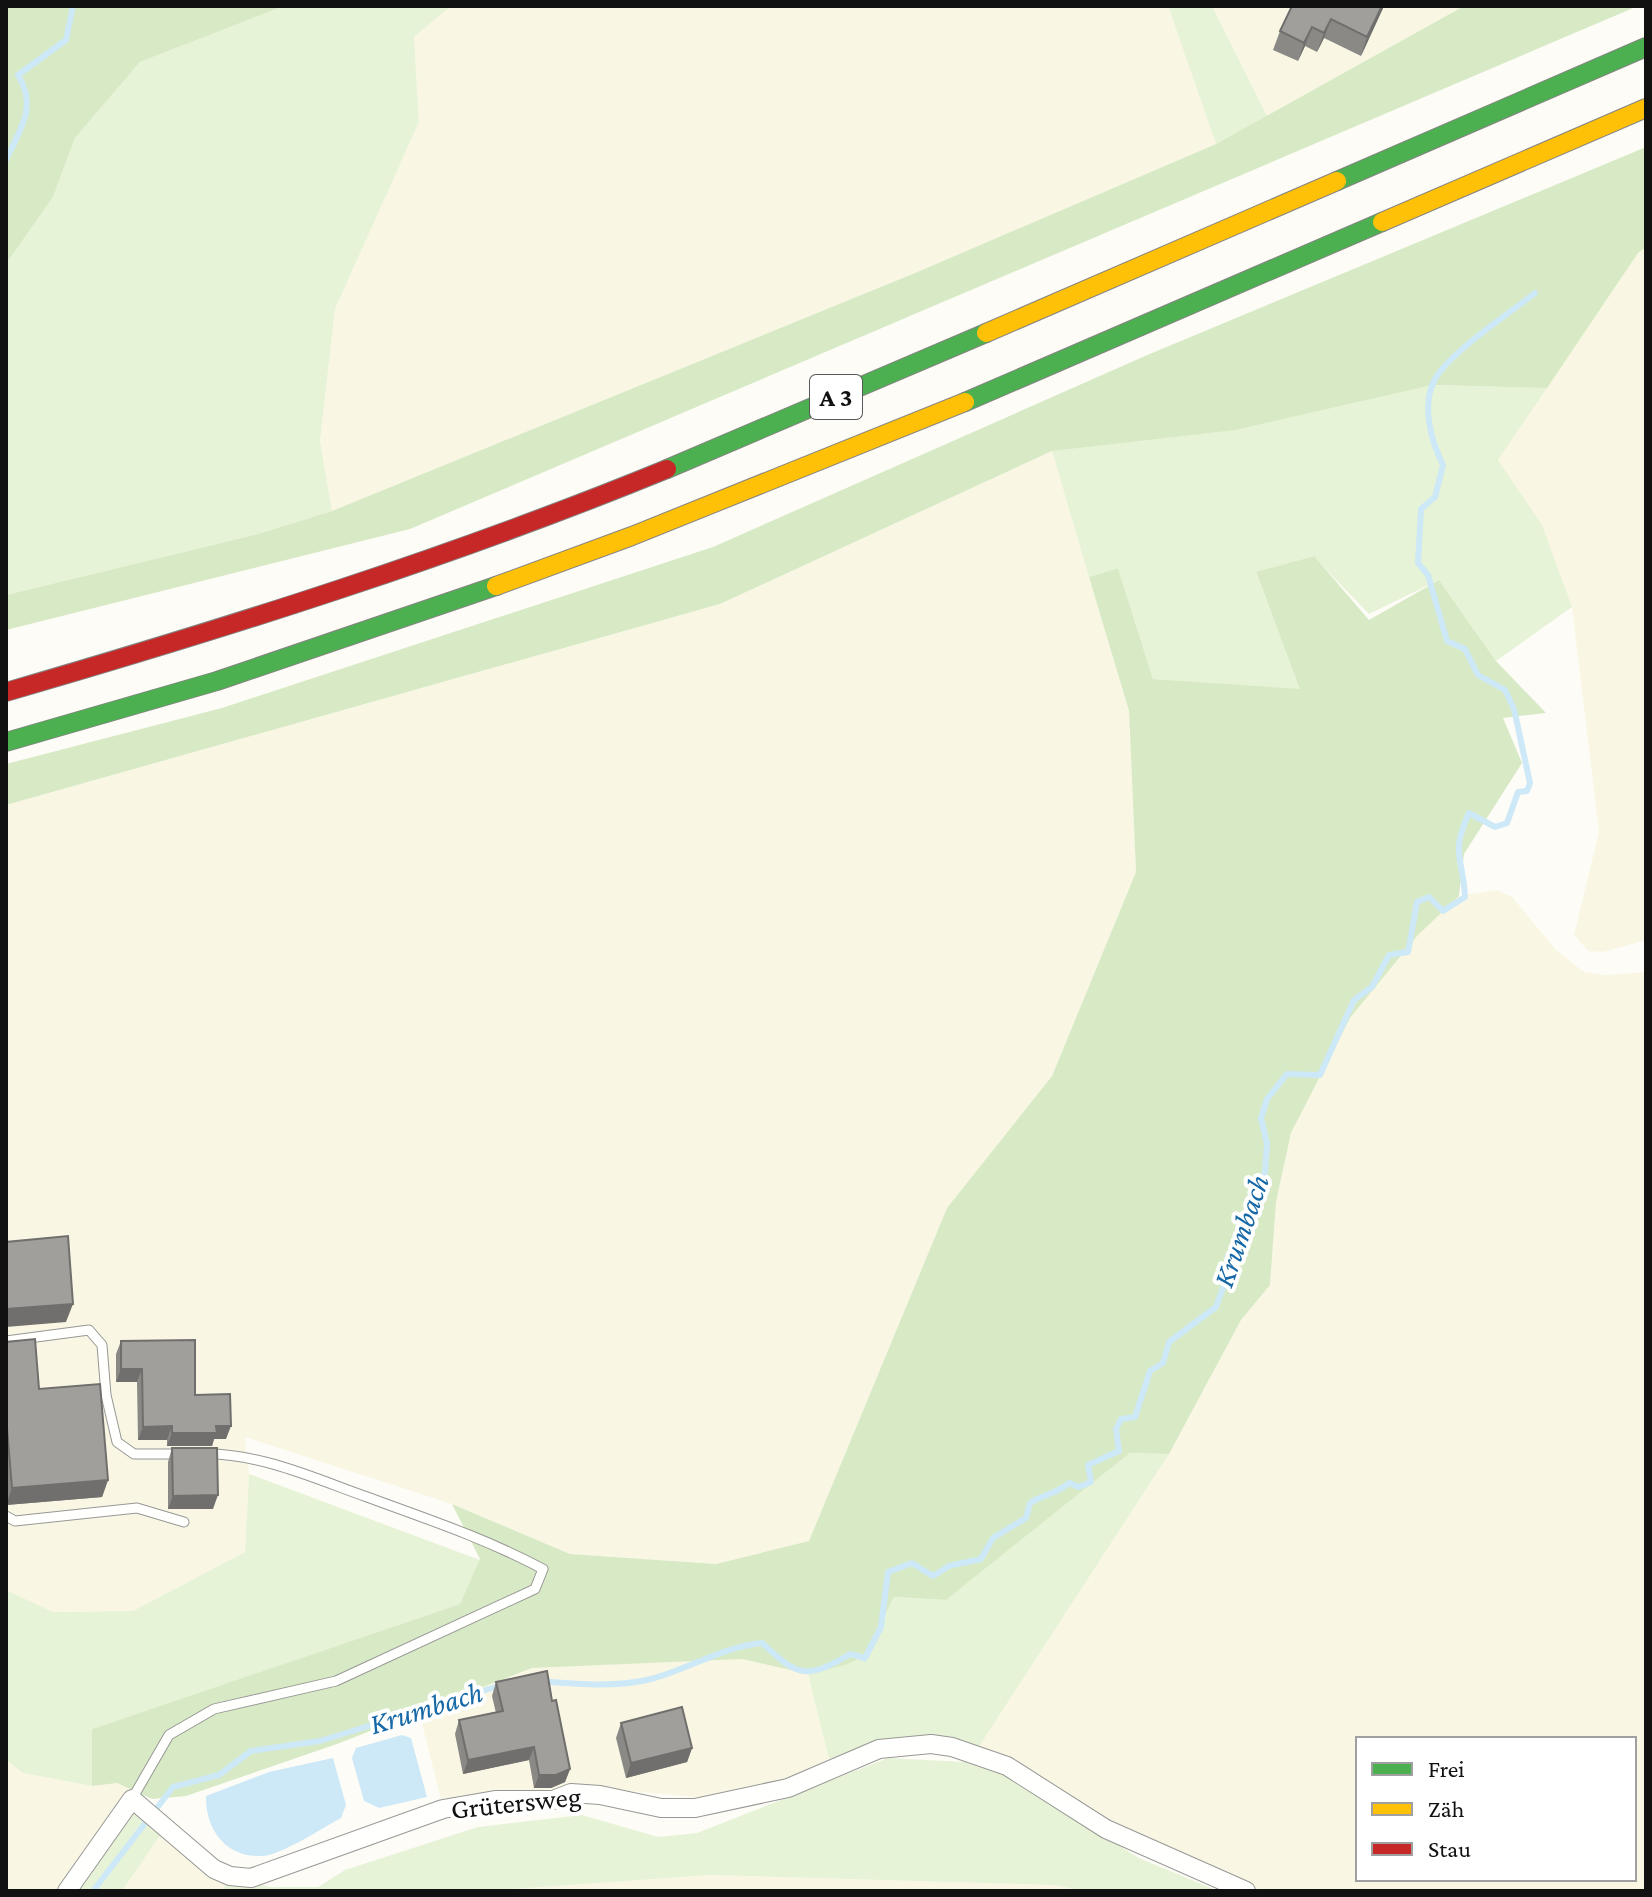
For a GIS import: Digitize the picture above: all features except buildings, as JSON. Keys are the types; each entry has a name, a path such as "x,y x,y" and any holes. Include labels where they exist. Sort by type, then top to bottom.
{"highway":[{"name":"A 3","path":"6,692 241,624 586,502 756,432 1646,47"},
{"name":"A 3","path":"6,742 254,671 600,550 761,487 1646,108"}],"street":[{"name":"Grütersweg","path":"137,1801 214,1869 230,1876 251,1878 443,1809 495,1800 553,1800 571,1793 600,1795 661,1808 695,1808 788,1788 843,1761 879,1749 931,1744 1007,1766 1106,1829 1246,1891"},
{"path":"67,1891 137,1801"}],"lane":[{"path":"6,1341 89,1330 102,1345 106,1395 117,1442 134,1454 235,1454 302,1474 463,1532 543,1569 535,1589 336,1681 214,1709 169,1735 137,1801"},
{"path":"6,1516 15,1521 137,1508 184,1522"}],"shaded area":[{"path":"451,6 1168,6 1216,144 915,273 332,511 320,441 335,309 419,122 414,37"},
{"path":"1212,6 1464,6 1267,116"},
{"path":"1646,247 1646,940 1603,952 1588,951 1574,935 1599,832 1572,607 1498,459 1638,253"},
{"path":"1052,451 1129,711 1136,872 1052,1076 947,1208 809,1541 716,1564 570,1554 452,1504 245,1437 249,1474 245,1552 133,1611 53,1612 6,1590 6,805 720,604"},
{"path":"1497,890 1512,897 1556,950 1584,972 1606,975 1646,972 1646,1891 1262,1891 1164,1851 978,1748 1169,1454 1241,1320 1270,1285 1276,1202 1291,1133 1350,1018 1418,935 1459,896"},
{"path":"742,1658 808,1674 829,1759 789,1785 728,1800 573,1786 442,1803 419,1712 532,1668"},
{"path":"6,1760 23,1773 92,1786 116,1783 135,1789 64,1891 6,1891"},
{"path":"165,1828 230,1879 222,1891 122,1891"},
{"path":"710,1875 1054,1885 1084,1891 487,1891"}],"green space":[{"path":"6,6 284,6 140,62 75,138 53,197 6,264"},
{"path":"284,6 451,6 414,37 419,122 335,309 320,441 332,511 258,534 6,595 6,264 53,197 75,138 140,62"},
{"path":"1168,6 1212,6 1267,116 1216,144"},
{"path":"1464,6 1638,6 410,529 6,630 6,595 258,534 332,511 915,273 1216,144"},
{"path":"1646,147 1646,247 1638,253 1547,388 1432,385 1235,430 1052,451 720,604 6,805 6,764 222,708 713,547 1145,356"},
{"path":"1427,385 1547,388 1498,460 1542,525 1572,607 1496,661 1439,580 1369,614 1313,556 1256,573 1301,690 1153,679 1118,568 1089,577 1052,451 1113,443"},
{"path":"1314,556 1369,620 1439,580 1496,661 1546,713 1503,718 1522,763 1464,854 1459,896 1418,935 1350,1018 1291,1133 1276,1202 1270,1285 1241,1320 1169,1454 1130,1453 946,1600 894,1597 863,1657 845,1665 808,1674 742,1659 532,1668 337,1744 186,1796 152,1799 117,1783 92,1786 92,1729 460,1604 480,1559 452,1504 570,1554 716,1564 809,1541 947,1208 1052,1076 1136,872 1129,711 1089,577 1118,568 1153,679 1300,689 1256,572"},
{"path":"1130,1453 1169,1454 978,1748 878,1742 829,1759 808,1674 863,1657 894,1597 946,1600"},
{"path":"249,1474 480,1560 460,1604 92,1729 92,1786 23,1773 6,1760 6,1590 53,1612 133,1611 245,1552"},
{"path":"888,1758 964,1762 1006,1776 1139,1858 1218,1891 1084,1891 1054,1885 710,1875 487,1891 222,1891 230,1879 271,1887 318,1887 345,1870 478,1827 582,1815 658,1837 697,1833"},
{"path":"140,1810 165,1828 122,1891 70,1891 124,1816"}],"water":[{"path":"402,1735 411,1738 427,1797 379,1808 364,1801 352,1758 356,1748"},
{"path":"333,1758 346,1805 341,1818 290,1846 262,1856 228,1847 214,1830 209,1820 206,1796 269,1772"}],"waterway":[{"path":"6,160 27,108 27,97 18,75 66,40 73,6"},
{"name":"Krumbach","path":"540,1681 596,1684 638,1682 733,1649 762,1643 785,1663 803,1671 823,1668 850,1654 865,1658 881,1627 888,1572 912,1563 933,1576 949,1566 981,1559 993,1538 1026,1518 1030,1503 1069,1483 1079,1487 1091,1482 1088,1465 1119,1451 1116,1429 1121,1419 1135,1417 1150,1371 1163,1363 1169,1342 1216,1307 1224,1285 1228,1255 1243,1236 1265,1172 1267,1144 1261,1118 1267,1099 1287,1074 1320,1075 1354,1000 1372,987 1389,955 1408,952 1417,902 1429,897 1443,911 1465,897 1459,847 1469,813 1495,827 1507,823 1518,792 1527,791 1530,783 1514,709 1505,690 1478,675 1465,649 1447,641 1428,575 1418,563 1421,509 1435,497 1443,465 1429,423 1429,400 1435,379 1453,357 1535,293"},
{"name":"Krumbach","path":"93,1891 173,1787 219,1775 251,1751 320,1741 502,1685"}],"traffic: fast":[{"path":"1337,181 1646,47"},
{"path":"965,402 1382,222"},
{"path":"667,469 986,333"},
{"path":"6,742 217,681 496,586"}],"traffic: slow":[{"path":"1382,222 1646,108"},
{"path":"986,333 1337,181"},
{"path":"496,586 632,536 965,402"}],"traffic: jam":[{"path":"6,692 340,589 505,532 667,469"}]}
